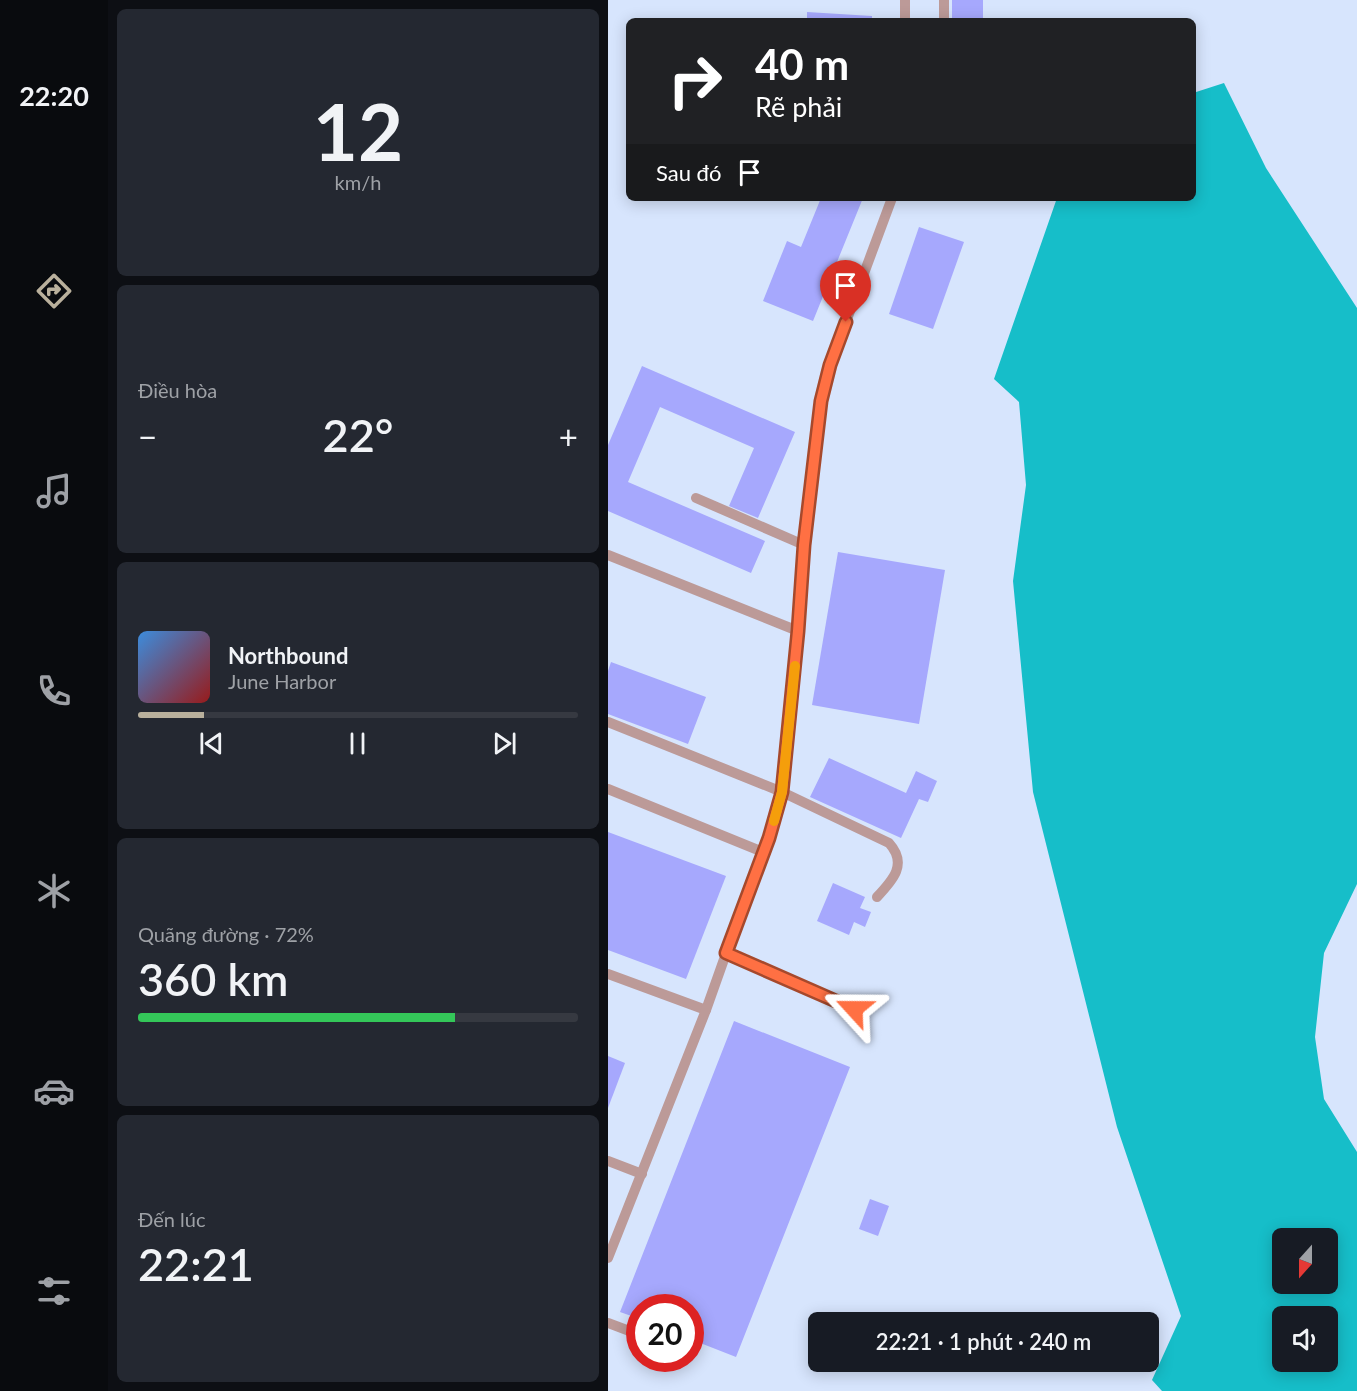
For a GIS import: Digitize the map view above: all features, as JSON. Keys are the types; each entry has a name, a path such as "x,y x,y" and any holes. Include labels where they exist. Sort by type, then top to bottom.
{"lane":[{"path":"905,0 905,18"},
{"path":"944,0 944,18"},
{"path":"608,1258 706,1010 763,852 782,792 804,545 825,382 891,201"},
{"path":"696,498 804,545"},
{"path":"608,555 798,631"},
{"path":"608,722 782,792 883,839 893,848 898,860 895,876 877,897"},
{"path":"608,789 763,852"},
{"path":"726,953 854,1009"},
{"path":"608,974 706,1010"},
{"path":"608,1161 642,1174"},
{"path":"608,1323 626,1330"}],"water":[{"path":"1224,83 1266,168 1357,308 1357,884 1324,953 1315,1037 1324,1099 1357,1152 1357,1391 1162,1391 1152,1380 1156,1372 1159,1372 1159,1365 1181,1316 1117,1127 1033,792 1013,581 1026,485 1019,402 994,379 1056,201 1196,201 1196,92"}],"building":[{"path":"952,0 983,0 983,18 952,18"},
{"path":"807,12 872,16 872,18 807,18"},
{"path":"820,201 862,201 813,321 763,301 787,241 801,247"},
{"path":"919,227 964,242 933,329 889,314"},
{"path":"642,366 795,432 758,518 729,506 754,448 660,407 628,482 765,541 751,573 608,511 608,445"},
{"path":"838,552 945,570 919,724 812,705"},
{"path":"611,662 706,697 688,744 608,714 608,671"},
{"path":"829,758 906,793 916,771 937,781 928,802 919,799 901,838 810,797"},
{"path":"608,832 726,876 686,979 608,950"},
{"path":"833,883 865,897 860,908 871,912 865,927 854,922 849,935 817,921"},
{"path":"734,1021 850,1067 736,1357 704,1344 704,1294 627,1294"},
{"path":"608,1056 625,1063 608,1108"},
{"path":"870,1199 889,1206 878,1236 859,1229"},
{"path":"626,1297 626,1314 620,1312"}],"slow traffic":[{"path":"774,821 782,792 795,666"}],"route":[{"path":"846,322 830,365 821,401 804,545 782,792 769,838 726,953 854,1009"}]}
